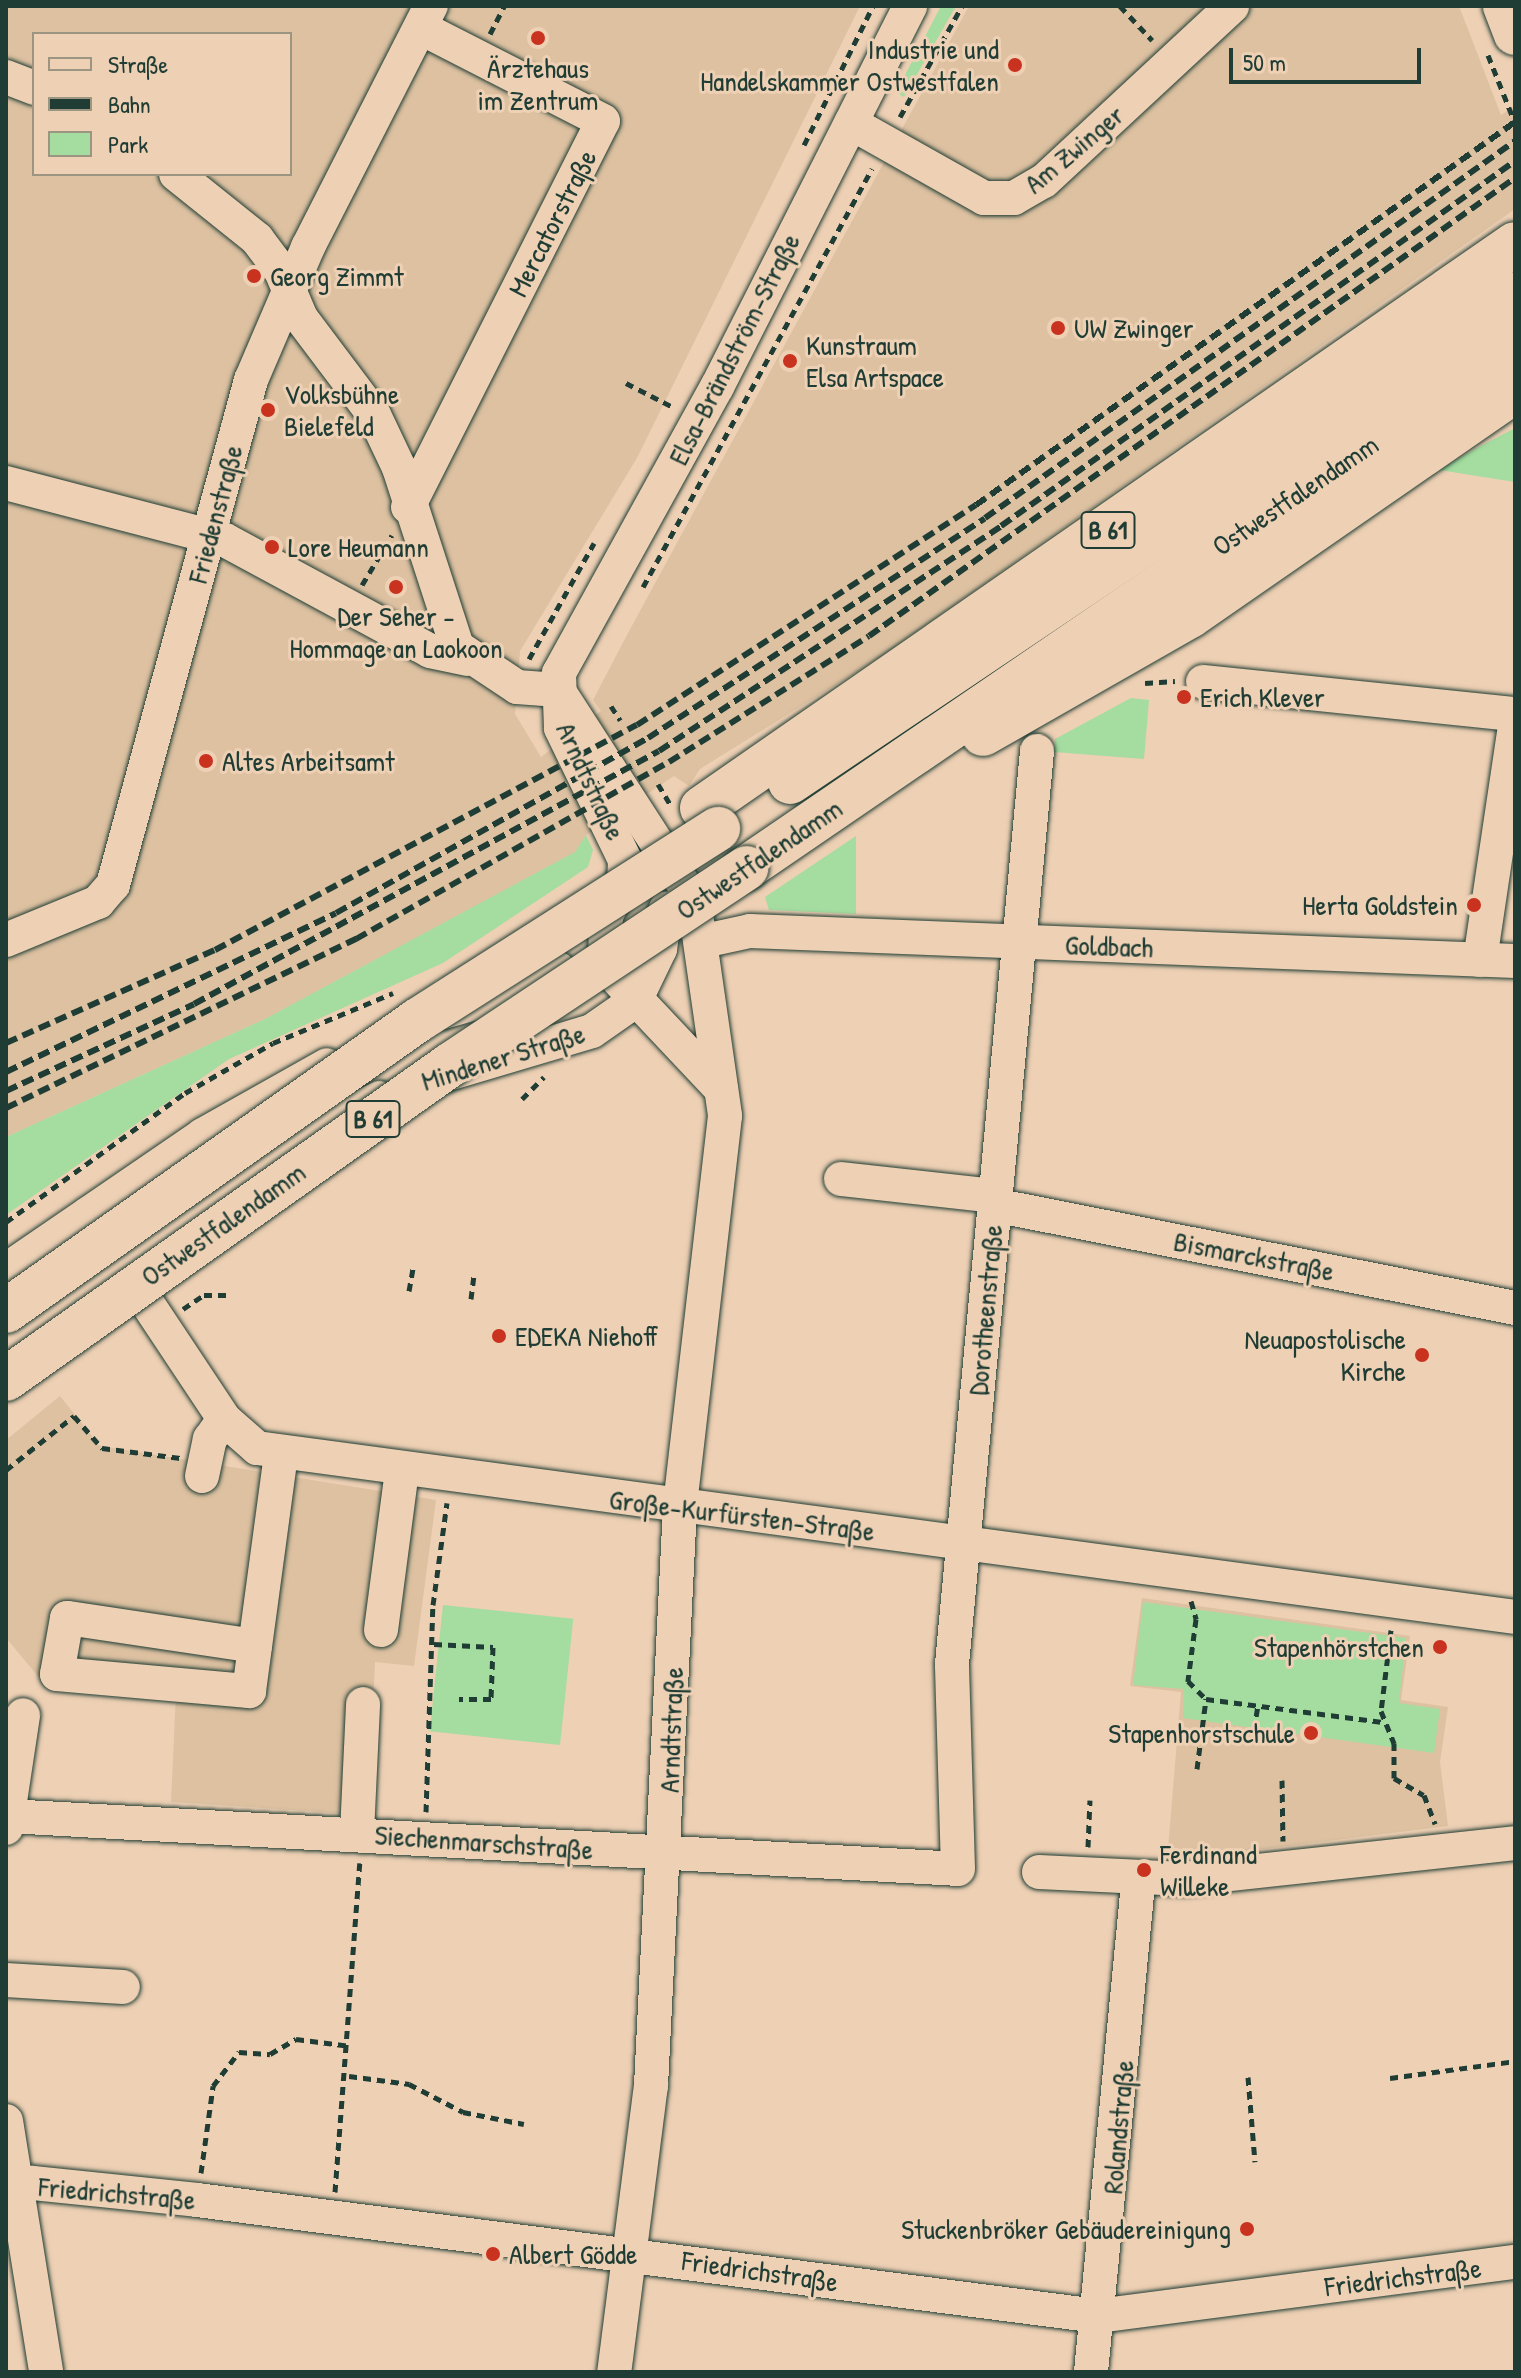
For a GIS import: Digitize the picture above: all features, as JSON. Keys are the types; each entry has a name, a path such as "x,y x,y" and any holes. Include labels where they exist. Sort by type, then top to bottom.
{"highway":[{"name":"B 61","path":"408,1005 710,819 1515,244"},
{"name":"Ostwestfalendamm","path":"6,1379 450,1065 828,813 1118,660 1498,355 1515,294"},
{"name":"Ostwestfalendamm","path":"710,819 1498,355"},
{"name":"Ostwestfalendamm","path":"6,1311 408,1005"}],"main road":[{"path":"1500,41 1504,6"}],"street":[{"name":"Elsa-Brändström-Straße","path":"558,690 576,634 717,387 910,6"},
{"name":"Am Zwinger","path":"851,123 984,198 1014,198 1044,181 1232,6"},
{"name":"Mercatorstraße","path":"408,507 603,121 426,17"},
{"name":"Friedenstraße","path":"6,940 98,902 113,885 251,380 289,288 426,17"},
{"path":"6,77 32,87"},
{"path":"178,176 257,239 289,288 301,318 374,415 449,631 467,659"},
{"path":"6,483 209,535 430,651 467,659"},
{"name":"Arndtstraße","path":"467,659 517,687 558,690"},
{"path":"1203,682 1515,714"},
{"name":"Arndtstraße","path":"558,690 694,900 704,941 721,1089 725,1156 680,1507 667,1853 651,2085 614,2372"},
{"name":"Arndtstraße","path":"558,690 572,755 622,843 624,881 606,916 605,966 721,1089"},
{"path":"1480,960 1515,727"},
{"name":"Dorotheenstraße","path":"958,1869 952,1664 1037,751"},
{"name":"Arndtstraße","path":"635,1001 660,949 662,848"},
{"name":"Mindener Straße","path":"6,1270 272,1093 393,1032 538,985 578,954 606,916"},
{"name":"Goldbach","path":"704,941 750,931 1515,961"},
{"name":"Mindener Straße","path":"6,1342 257,1160 321,1126 423,1080 592,1031 635,1001"},
{"name":"Bismarckstraße","path":"841,1179 994,1200 1515,1308"},
{"name":"Große-Kurfürsten-Straße","path":"88,1214 165,1321 224,1419 257,1448 281,1455 1515,1617"},
{"path":"203,1468 224,1419"},
{"path":"255,1646 67,1618 57,1674 249,1691 281,1455"},
{"path":"381,1630 402,1470"},
{"path":"360,1834 363,1704"},
{"path":"7,1822 23,1715"},
{"name":"Siechenmarschstraße","path":"7,1822 360,1834 958,1869"},
{"path":"1039,1872 1144,1881 1286,1870 1515,1843"},
{"name":"Rolandstraße","path":"1091,2372 1144,1881"},
{"path":"6,1980 123,1987"},
{"path":"6,2121 12,2189 46,2372"},
{"name":"Friedrichstraße","path":"12,2189 197,2200 629,2253 1098,2316 1515,2262"}],"path":[{"path":"799,153 873,6"},
{"path":"640,593 743,415 886,142 962,6"},
{"path":"1120,6 1172,62"},
{"path":"1500,41 1515,123"},
{"path":"626,383 674,408"},
{"path":"670,416 681,393"},
{"path":"348,608 408,507"},
{"path":"529,657 601,532"},
{"path":"1130,686 1203,682"},
{"path":"611,706 620,720"},
{"path":"6,1222 185,1093 273,1043 408,1005"},
{"path":"522,1099 549,1073"},
{"path":"409,1291 413,1268"},
{"path":"471,1299 474,1275"},
{"path":"165,1321 204,1295 229,1295"},
{"path":"6,1470 74,1416 102,1448 203,1468"},
{"path":"424,1838 434,1644 450,1478"},
{"path":"1193,1574 1188,1681 1206,1699 1383,1722"},
{"path":"1395,1600 1383,1722 1394,1743 1394,1778 1424,1795 1439,1852"},
{"path":"434,1644 493,1647 491,1699 459,1699"},
{"path":"1197,1769 1206,1699"},
{"path":"1254,1730 1258,1705"},
{"path":"1282,1780 1286,1870"},
{"path":"1087,1876 1090,1800"},
{"path":"332,2216 349,2076 360,1834"},
{"path":"197,2200 213,2086 224,2067 239,2052 270,2054 296,2039 351,2046"},
{"path":"1390,2078 1515,2061"},
{"path":"349,2076 409,2084 463,2112 524,2124"},
{"path":"1248,2077 1255,2162"}],"shaded area":[{"path":"6,6 860,6 637,458 520,651 515,714 541,757 601,711 593,700 969,6 1459,6 1501,115 1515,106 1515,209 882,656 700,769 689,786 674,776 586,835 576,852 265,1019 6,1137"},
{"path":"60,1396 100,1446 436,1500 414,1666 375,1662 368,1815 171,1802 176,1694 47,1687 6,1638 6,1440"},
{"name":"Stapenhorstschule","path":"1142,1598 1410,1636 1401,1700 1448,1707 1440,1762 1448,1826 1167,1861 1181,1692 1130,1686"}],"green space":[{"path":"941,6 956,6 904,97 896,92"},
{"path":"1515,428 1515,482 1439,470 1475,449"},
{"path":"1131,698 1149,700 1144,759 1054,752 1055,739"},
{"path":"586,835 593,850 588,867 443,963 229,1059 6,1215 6,1137 265,1019 575,852"},
{"path":"856,836 856,914 769,910 765,897"},
{"path":"1143,1602 1406,1638 1399,1703 1440,1709 1434,1753 1183,1718 1184,1689 1133,1685"},
{"path":"443,1605 573,1619 560,1745 430,1731"}],"railway":[{"path":"6,1043 215,950 637,725 976,505 1515,122"},
{"path":"6,1072 336,913 648,738 985,518 1515,141"},
{"path":"6,1091 194,1004 659,751 1001,526 1515,161"},
{"path":"6,1108 356,939 669,762 869,636 1515,178"}],"place":[{"name":"Ärztehaus im Zentrum","path":"538,38"},
{"name":"Industrie und Handelskammer Ostwestfalen","path":"1015,65"},
{"name":"Georg Zimmt","path":"254,276"},
{"name":"UW Zwinger","path":"1058,328"},
{"name":"Kunstraum Elsa Artspace","path":"790,361"},
{"name":"Volksbühne Bielefeld","path":"268,410"},
{"name":"Lore Heumann","path":"272,547"},
{"name":"Der Seher - Hommage an Laokoon","path":"396,587"},
{"name":"Erich Klever","path":"1184,697"},
{"name":"Altes Arbeitsamt","path":"206,761"},
{"name":"Herta Goldstein","path":"1474,905"},
{"name":"EDEKA Niehoff","path":"499,1336"},
{"name":"Neuapostolische Kirche","path":"1422,1355"},
{"name":"Stapenhörstchen","path":"1440,1647"},
{"name":"Stapenhorstschule","path":"1311,1733"},
{"name":"Ferdinand Willeke","path":"1144,1870"},
{"name":"Stuckenbröker Gebäudereinigung","path":"1247,2229"},
{"name":"Albert Gödde","path":"493,2254"}]}
